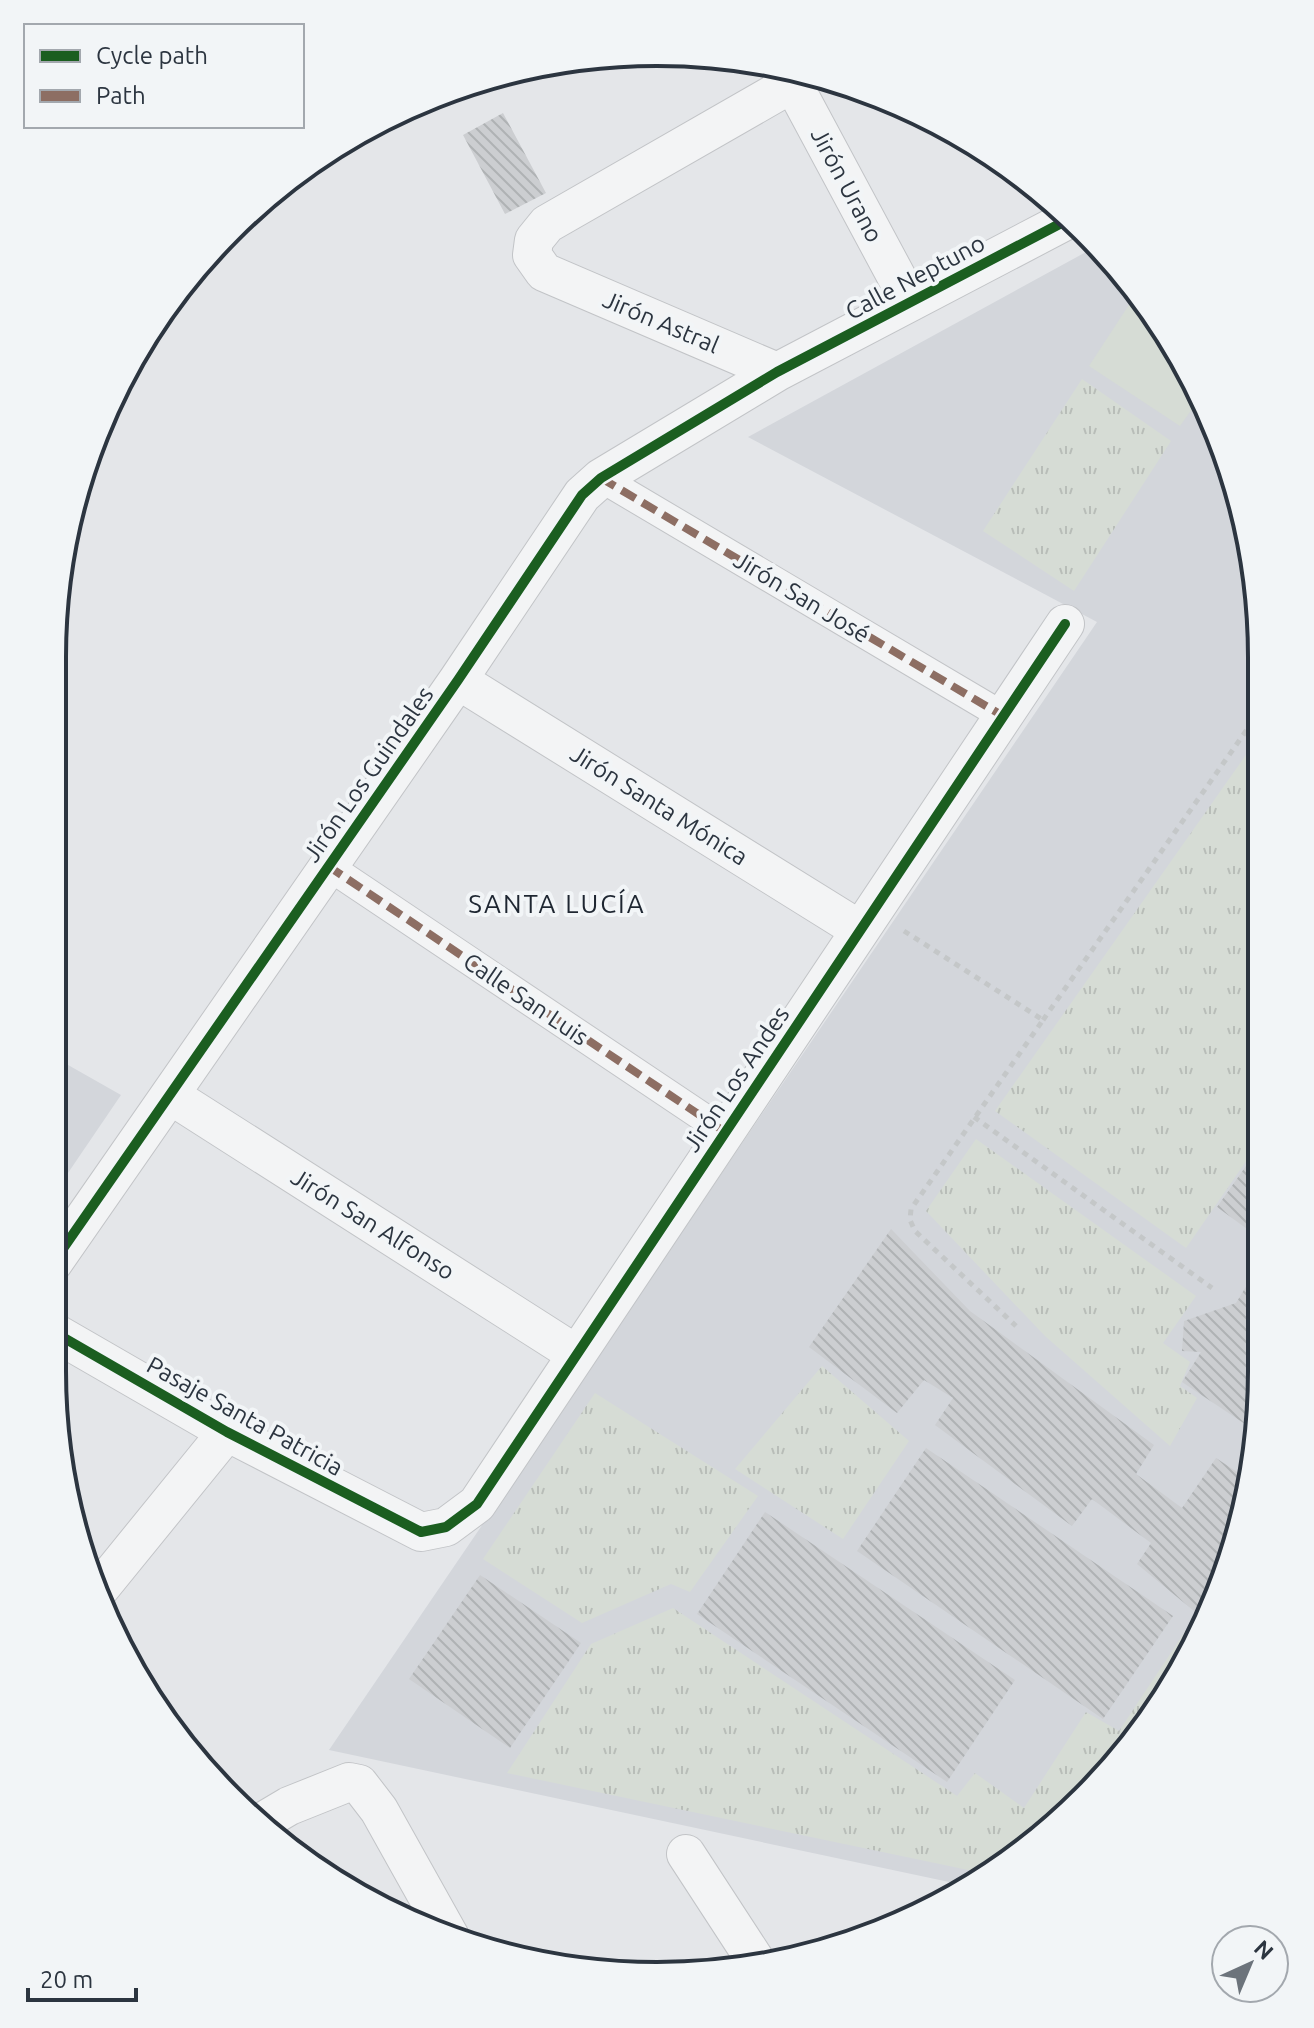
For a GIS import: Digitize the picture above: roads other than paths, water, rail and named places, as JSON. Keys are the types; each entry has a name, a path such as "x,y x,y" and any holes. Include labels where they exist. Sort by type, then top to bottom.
{"street":[{"name":"Jirón Astral","path":"777,372 544,272 532,255 534,240 547,224 783,80"},
{"name":"Jirón Urano","path":"792,82 910,302"},
{"name":"Calle Neptuno","path":"777,372 1059,224"},
{"name":"Jirón Los Guindales","path":"66,1244 458,680 582,495 601,478 777,372"},
{"name":"Jirón San José","path":"601,478 1003,716"},
{"name":"Jirón Los Andes","path":"421,1532 446,1527 477,1504 1065,624"},
{"name":"Jirón Santa Mónica","path":"458,680 866,921"},
{"name":"Calle San Luis","path":"328,866 725,1132"},
{"name":"Jirón San Alfonso","path":"170,1095 576,1354"},
{"name":"Pasaje Santa Patricia","path":"66,1339 227,1432 421,1532"},
{"path":"105,1582 227,1432"},
{"path":"270,1817 289,1806 349,1782 359,1784 379,1810 441,1921"},
{"path":"686,1854 751,1954"}],"district":[{"name":"SANTA LUCÍA","path":"557,903"}]}
